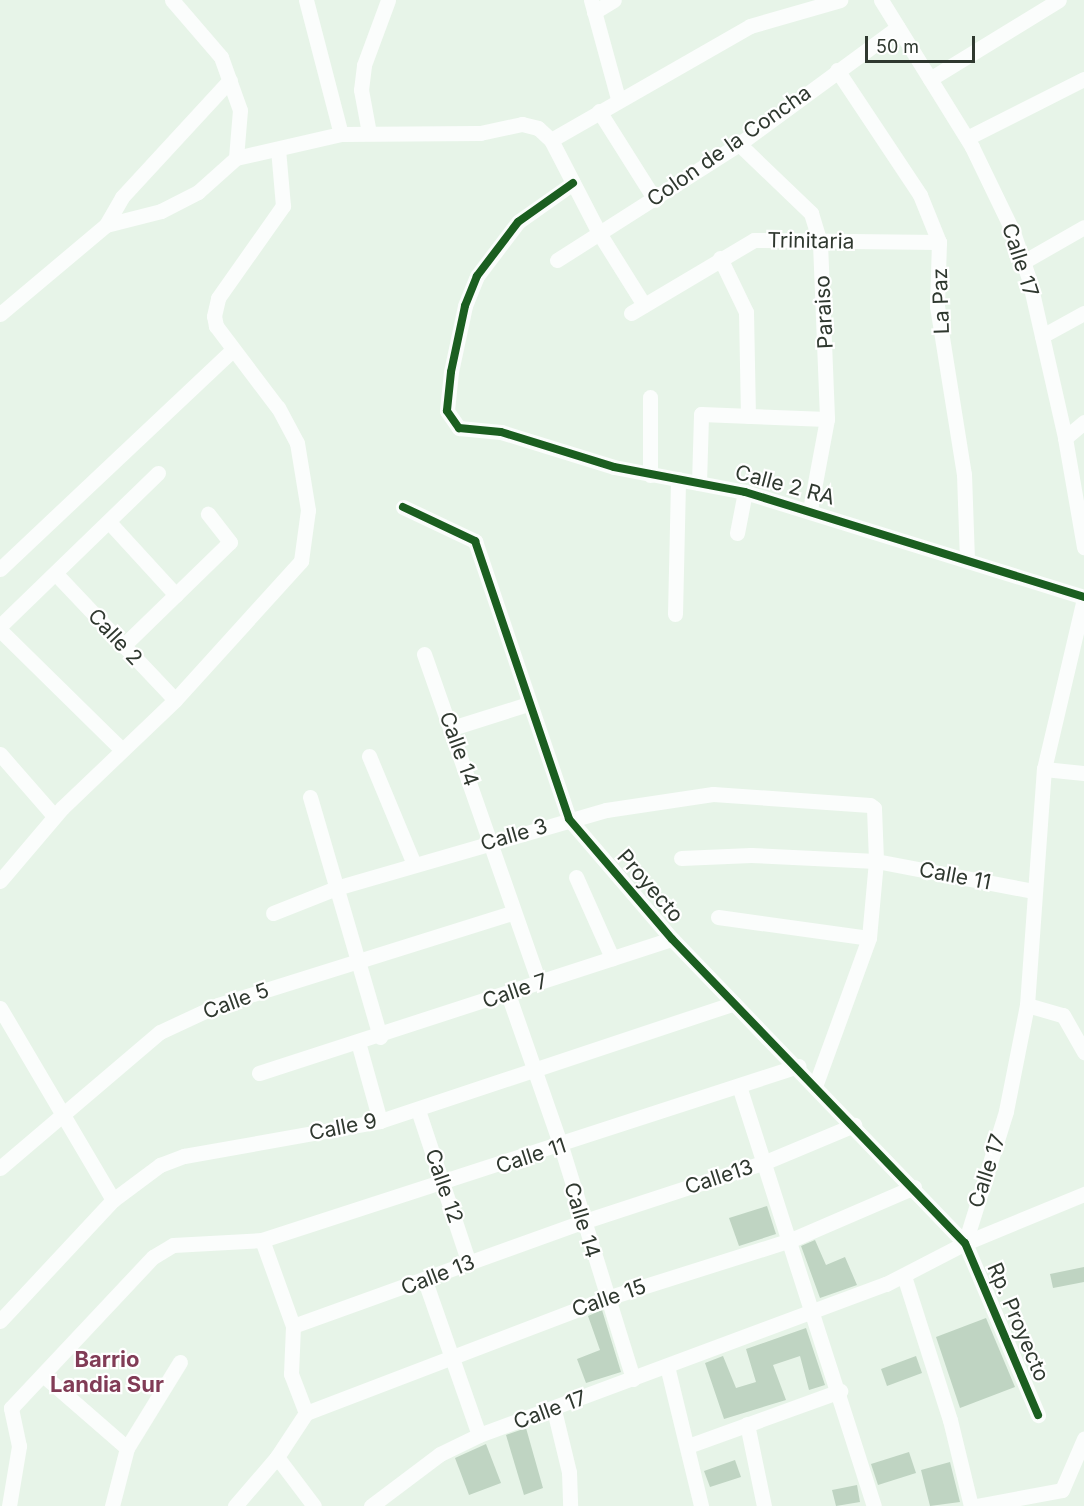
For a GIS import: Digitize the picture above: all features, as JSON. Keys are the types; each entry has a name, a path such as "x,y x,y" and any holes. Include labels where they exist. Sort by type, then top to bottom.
{"street":[{"path":"172,0 221,57 240,110 236,158"},
{"path":"306,0 341,134"},
{"path":"369,133 361,90 364,65 388,0"},
{"path":"614,0 592,6 618,99"},
{"path":"551,140 618,99 750,26 794,6 840,0"},
{"name":"Calle 17","path":"881,0 967,138 1023,262 1080,505 1084,547"},
{"path":"930,80 1059,0"},
{"name":"Colon de la Concha","path":"557,260 655,200 739,144 898,27"},
{"name":"La Paz","path":"837,70 920,195 939,242 937,306 964,474 967,559"},
{"path":"967,138 1084,79"},
{"path":"0,314 106,225 122,197 230,80"},
{"path":"599,111 655,200"},
{"path":"106,225 161,211 198,192 236,158 341,134 480,133 522,124 538,128 551,140 599,233"},
{"name":"Paraiso","path":"739,144 811,213 820,243 827,419 810,510"},
{"path":"0,881 54,816 175,700 301,561 307,542 308,510 297,443 278,408 232,350 214,316 218,297 283,206 278,149"},
{"name":"Calle 2 RA","path":"573,183 518,222 477,276 465,306 447,411 459,428 471,432 509,434 650,475 745,492 967,559 1084,598"},
{"path":"1023,262 1084,227"},
{"name":"Trinitaria","path":"599,233 638,309 720,258 754,240 820,243 939,242"},
{"path":"720,258 746,312 748,416"},
{"path":"1042,336 1084,313"},
{"path":"0,569 232,350"},
{"path":"650,397 650,475"},
{"path":"699,483 699,415 827,419"},
{"path":"1065,438 1084,422"},
{"path":"122,750 0,628 158,473"},
{"path":"675,614 678,479"},
{"path":"737,533 745,492"},
{"name":"Proyecto","path":"403,507 475,541 528,704 569,819 672,939 816,1084 964,1243"},
{"path":"123,646 231,540 208,514"},
{"path":"109,522 176,595"},
{"name":"Calle 2","path":"56,574 175,700"},
{"name":"Calle 17","path":"371,1506 440,1454 479,1435 554,1410 814,1312 904,1276 964,1243 1006,1111 1027,1005 1044,769 1084,598"},
{"name":"Calle 14","path":"424,654 452,728 539,982"},
{"path":"452,728 528,704"},
{"path":"0,754 54,816"},
{"path":"369,756 414,864"},
{"path":"1044,769 1084,773"},
{"name":"Calle 3","path":"273,913 336,888 491,840 569,819 713,794 870,805 874,808 876,861"},
{"path":"310,797 380,1037"},
{"name":"Calle 11","path":"681,858 752,855 876,861 1034,891"},
{"path":"816,1084 869,938 876,861"},
{"path":"576,877 612,958"},
{"name":"Calle 5","path":"0,1168 64,1110 160,1032 218,1005 514,912"},
{"path":"718,917 869,938"},
{"name":"Calle 7","path":"259,1072 380,1037 672,939"},
{"name":"Calle 14","path":"508,993 561,1146 582,1222 633,1379"},
{"name":"Calle 9","path":"0,1321 113,1200 160,1165 184,1156 380,1121 536,1072 734,1003"},
{"path":"1027,1005 1063,1015 1083,1047"},
{"path":"3,1019 64,1110 113,1200"},
{"path":"358,1042 380,1121"},
{"name":"Calle 11","path":"5,1403 43,1375 153,1257 173,1245 262,1240 445,1184 798,1066"},
{"path":"739,1086 840,1391 874,1506"},
{"name":"Calle 12","path":"418,1110 445,1184 469,1263"},
{"name":"Calle13","path":"582,1222 763,1163 854,1125"},
{"name":"Calle 15","path":"306,1413 607,1298 791,1240 914,1187"},
{"path":"964,1243 1084,1194"},
{"name":"Calle 13","path":"293,1326 425,1281 582,1222"},
{"path":"235,1506 277,1457 306,1413 291,1374 293,1326 262,1240"},
{"name":"Rp. Proyecto","path":"964,1243 1038,1415"},
{"path":"904,1276 950,1420 971,1506"},
{"path":"425,1281 479,1435"},
{"path":"112,1506 127,1448 180,1362"},
{"path":"668,1366 701,1506"},
{"path":"43,1375 127,1448"},
{"path":"688,1446 840,1391"},
{"path":"5,1403 19,1446 9,1506"},
{"path":"554,1410 569,1472 570,1506"},
{"path":"747,1424 764,1506"},
{"path":"976,1506 1062,1490 1084,1439"},
{"path":"277,1457 314,1506"}],"building":[{"path":"767,1206 776,1234 739,1246 729,1218"},
{"path":"815,1240 826,1265 845,1257 857,1285 820,1298 801,1246"},
{"path":"1084,1267 1084,1282 1053,1288 1050,1274"},
{"path":"602,1310 621,1372 586,1383 577,1359 600,1350 588,1316"},
{"path":"986,1318 1015,1387 960,1408 936,1337"},
{"path":"806,1328 825,1385 809,1390 800,1356 773,1365 786,1400 724,1419 705,1363 723,1356 736,1388 756,1382 746,1349"},
{"path":"916,1356 922,1373 887,1386 881,1369"},
{"path":"526,1428 543,1488 524,1495 506,1435"},
{"path":"486,1444 501,1483 469,1495 455,1458"},
{"path":"909,1452 916,1473 878,1485 871,1464"},
{"path":"735,1460 741,1477 710,1487 704,1471"},
{"path":"950,1462 960,1502 930,1506 921,1470"},
{"path":"857,1485 860,1502 836,1506 832,1490"}],"cycle path":[{"path":"573,183 518,222 477,276 465,306 451,372 447,411 459,428 501,432 614,467 745,492 1084,597"},
{"path":"403,507 475,541 569,819 672,939 965,1243 1038,1415"}],"district":[{"name":"Barrio Landia Sur","path":"107,1372"}]}
